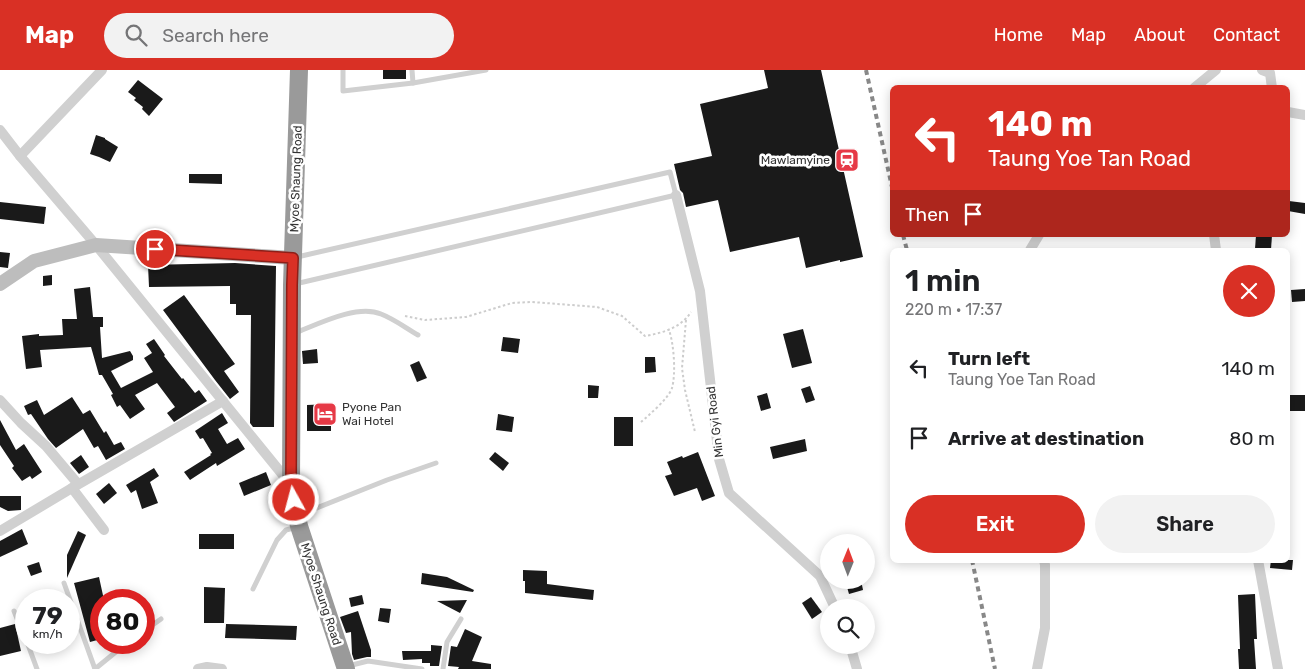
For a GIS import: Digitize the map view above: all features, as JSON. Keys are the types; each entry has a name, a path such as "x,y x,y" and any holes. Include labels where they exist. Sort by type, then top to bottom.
{"highway":[{"name":"Myoe Shaung Road","path":"299,70 292,285 291,485 298,521 346,668"}],"main road":[{"path":"0,284 34,261 96,245 293,258"}],"street":[{"path":"20,156 102,70"},
{"path":"1198,85 1216,70"},
{"path":"1262,70 1270,73 1272,85"},
{"path":"1290,112 1305,115"},
{"path":"0,130 291,485"},
{"name":"Min Gyi Road","path":"676,195 700,291 718,459 729,493 820,576 830,599"},
{"path":"1031,248 1038,237"},
{"path":"0,400 46,446 104,530"},
{"path":"0,531 223,401"},
{"path":"1037,669 1045,628 1045,563"},
{"path":"1259,563 1278,669"},
{"path":"853,654 857,669"},
{"path":"198,669 207,667 222,669"}],"lane":[{"path":"343,70 343,90 413,83 486,70"},
{"path":"412,70 413,83"},
{"path":"292,285 676,195 670,172 293,258"},
{"path":"292,334 345,314 364,310 380,313 418,335"},
{"path":"252,589 277,540 298,521 386,480 436,463"},
{"path":"64,583 95,669 113,654"},
{"path":"155,623 161,619"},
{"path":"443,669 447,642 461,619"},
{"path":"31,654 37,669"},
{"path":"346,668 368,661 422,669"}],"path":[{"path":"695,432 682,368 686,320 700,291"},
{"path":"399,315 425,320 466,317 512,302 597,307 622,316 645,336 663,333 686,320"},
{"path":"640,422 658,407 672,389 674,363 669,330"}],"building":[{"path":"383,70 406,70 406,79 383,79"},
{"path":"764,70 821,70 863,257 806,268 799,237 730,252 718,200 686,207 674,164 712,156 700,104 768,88"},
{"path":"138,80 163,99 149,116 142,109 143,107 134,100 136,98 128,92"},
{"path":"96,135 105,138 118,147 110,162 90,154"},
{"path":"189,174 222,174 222,184 189,183"},
{"path":"1290,201 1305,203 1305,214 1290,211"},
{"path":"0,202 46,207 44,224 0,219"},
{"path":"1256,237 1272,237 1271,248 1255,248"},
{"path":"0,252 10,253 8,268 0,267"},
{"path":"235,263 276,266 274,427 253,427 250,423 251,315 236,315 236,304 230,304 230,286 149,287 148,265"},
{"path":"52,275 52,285 43,286 43,276"},
{"path":"90,287 93,317 103,317 103,327 100,327 102,358 130,351 133,356 133,360 111,371 121,388 153,372 144,358 152,353 146,344 154,339 164,356 182,379 195,393 199,390 207,401 174,422 167,413 175,407 157,383 135,395 145,409 130,419 120,405 117,407 111,395 113,394 102,375 99,375 91,347 40,350 42,367 26,369 22,336 39,334 39,336 63,335 62,319 77,319 74,289"},
{"path":"1305,289 1305,301 1292,302 1291,290"},
{"path":"184,295 235,364 224,371 239,392 230,399 163,310"},
{"path":"803,329 812,363 792,368 783,334"},
{"path":"503,337 520,339 518,353 501,351"},
{"path":"317,349 318,363 303,364 302,351"},
{"path":"645,357 655,357 656,372 645,373"},
{"path":"419,361 427,378 417,382 410,365"},
{"path":"588,385 599,386 598,398 588,398"},
{"path":"810,386 815,400 806,403 801,389"},
{"path":"767,393 771,408 761,411 757,396"},
{"path":"1290,395 1305,395 1305,411 1290,411"},
{"path":"72,397 83,414 90,410 114,445 121,442 125,449 106,460 98,446 94,448 83,429 56,448 31,414 28,415 24,406 37,400 44,415"},
{"path":"331,404 331,431 307,431 307,405"},
{"path":"222,413 228,423 218,429 227,444 238,438 245,449 217,466 216,463 190,480 184,472 212,453 203,438 200,439 195,431"},
{"path":"498,414 514,417 512,432 496,430"},
{"path":"614,417 633,417 633,446 614,446"},
{"path":"0,420 16,450 24,444 42,472 32,479 30,476 22,481 12,468 14,466 0,445"},
{"path":"805,439 807,451 773,459 770,447"},
{"path":"495,452 509,463 503,471 489,459"},
{"path":"698,452 715,496 702,501 697,488 674,496 665,476 672,474 667,462"},
{"path":"81,455 89,467 79,474 70,463"},
{"path":"154,468 159,476 150,482 158,503 142,509 136,490 131,493 126,485"},
{"path":"266,472 271,485 244,496 239,483"},
{"path":"109,483 117,493 104,504 96,494"},
{"path":"306,490 316,490 316,500 306,500"},
{"path":"0,496 21,496 21,510 8,511 0,507"},
{"path":"22,529 28,544 0,557 0,541"},
{"path":"78,531 86,535 67,578 67,555"},
{"path":"199,534 234,534 234,549 199,549"},
{"path":"1290,560 1293,560 1292,570 1270,568 1271,563 1290,563"},
{"path":"39,562 42,572 31,576 27,566"},
{"path":"523,570 547,571 547,584 594,590 593,600 525,593"},
{"path":"422,573 447,577 474,590 473,592 421,584"},
{"path":"99,577 102,589 90,589 90,642 80,605 80,589 76,589 74,583"},
{"path":"204,587 225,588 224,623 204,623"},
{"path":"848,589 863,589 863,590 849,594"},
{"path":"1255,594 1257,639 1254,639 1256,669 1239,669 1238,595"},
{"path":"362,595 364,604 351,607 349,598"},
{"path":"811,597 820,609 820,613 812,619 802,603"},
{"path":"467,600 460,613 437,601"},
{"path":"380,608 391,609 389,623 378,621"},
{"path":"358,611 371,650 371,657 354,660 351,632 346,633 340,617"},
{"path":"15,624 15,652 0,656 0,628"},
{"path":"226,624 297,626 296,640 225,638"},
{"path":"465,629 482,637 472,661 491,664 491,669 458,669 459,667 448,666 451,646 457,647"},
{"path":"431,645 442,646 439,666 430,666 430,663 422,663 422,659 403,660 402,651 431,651"}],"railway":[{"path":"866,70 890,178"},
{"path":"904,237 906,248"},
{"path":"973,563 995,669"}],"place":[{"name":"Mawlamyine","path":"847,160"},
{"name":"Pyone Pan Wai Hotel","path":"325,414"}],"route":[{"path":"155,249 293,258 291,485 294,500"}]}
